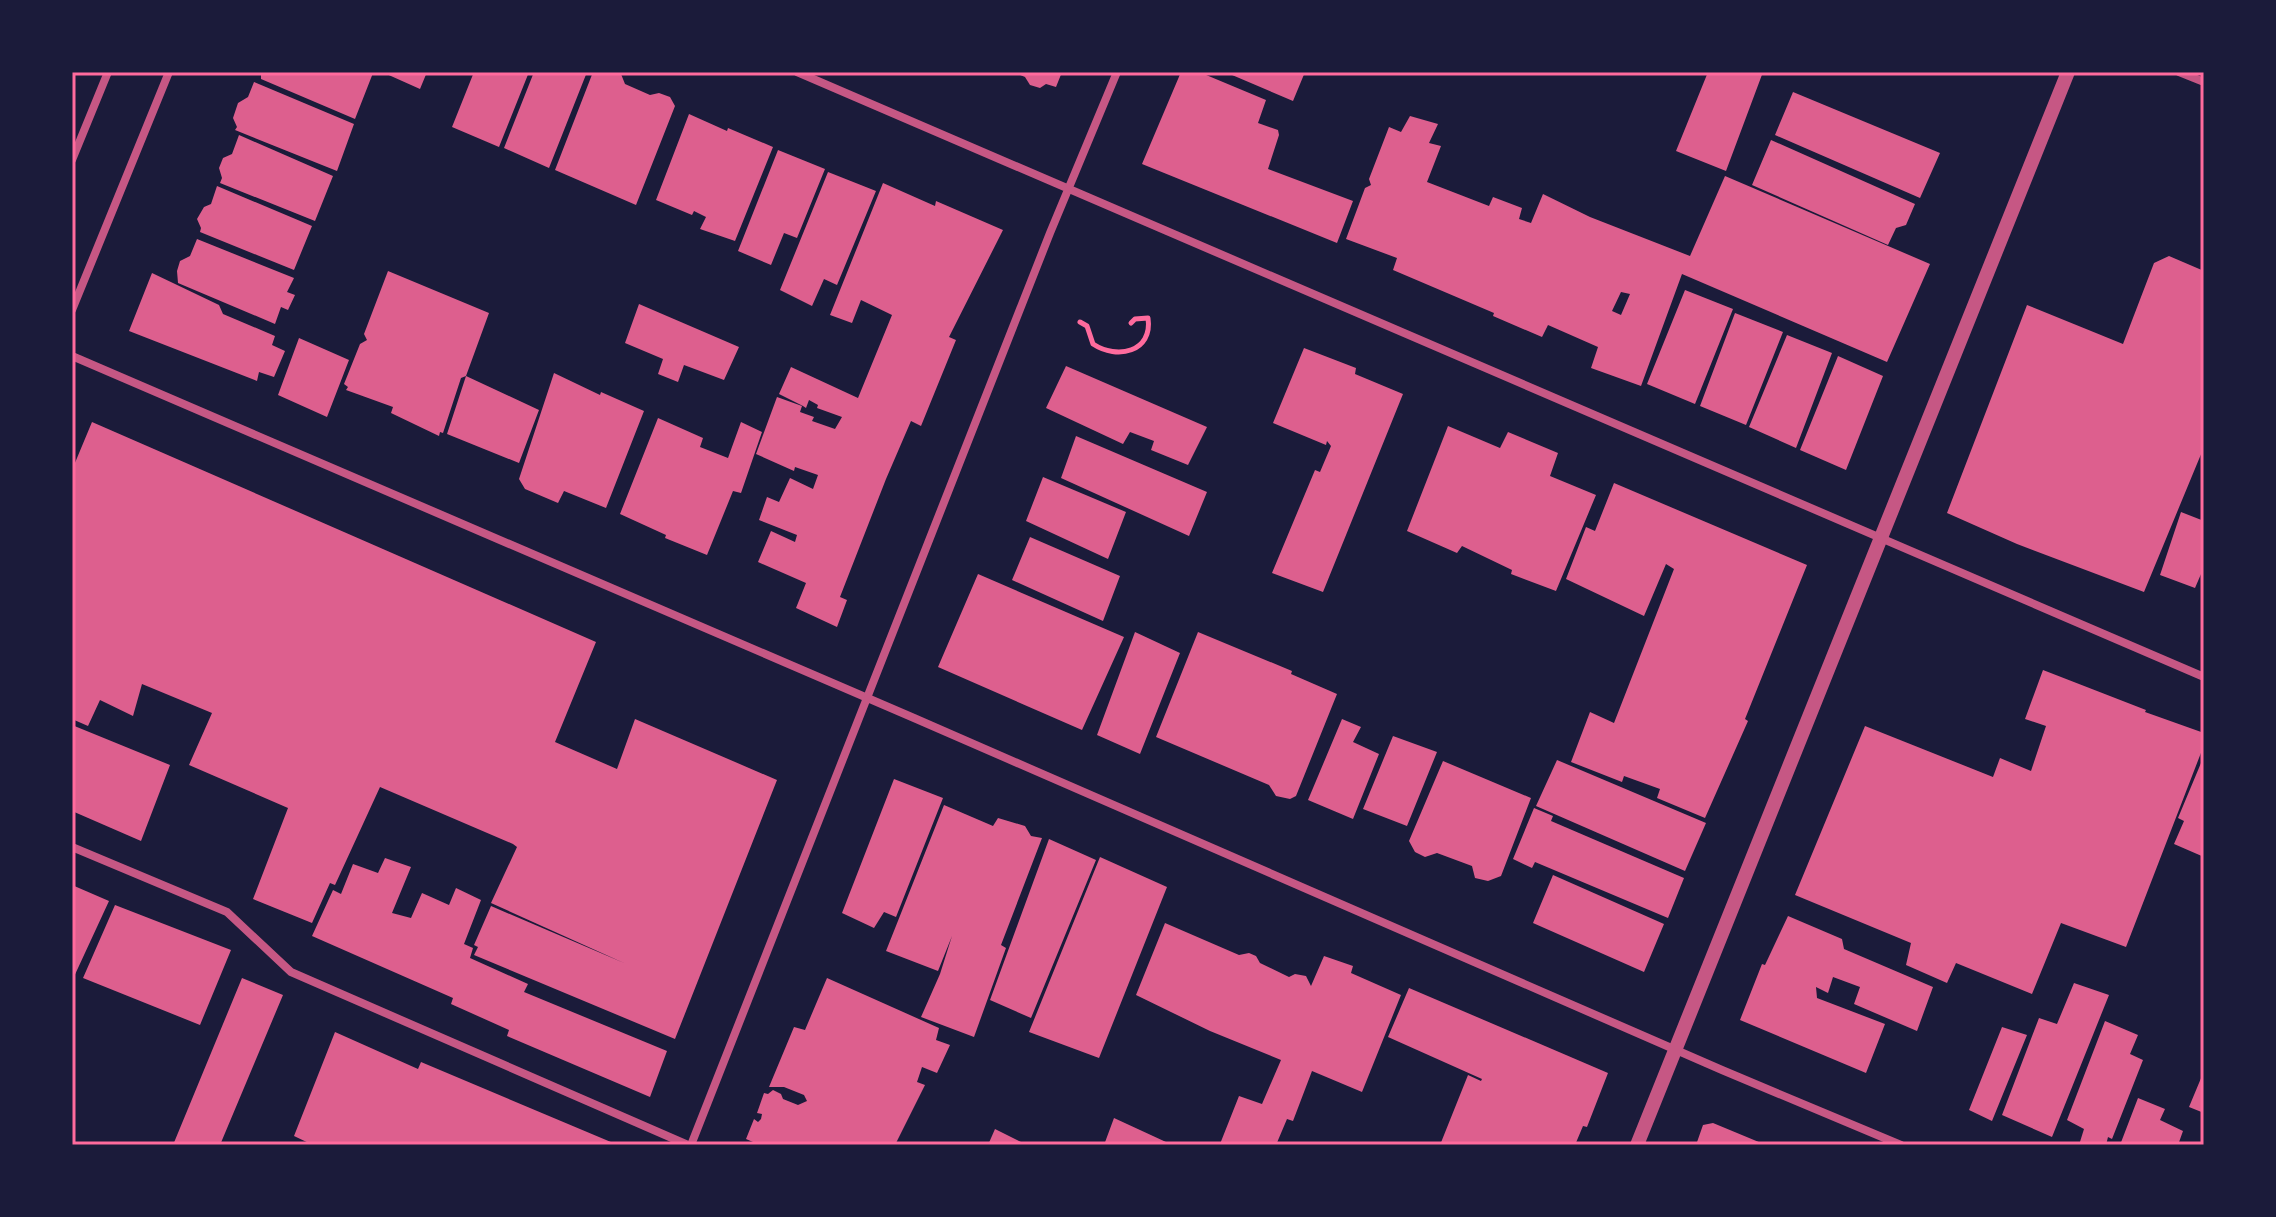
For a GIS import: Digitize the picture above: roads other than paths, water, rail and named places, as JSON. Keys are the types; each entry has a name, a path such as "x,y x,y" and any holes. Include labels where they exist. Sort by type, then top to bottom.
{"street":[{"path":"72,160 108,72"},
{"path":"72,310 169,72"},
{"path":"797,72 2204,677"},
{"path":"72,847 227,912 291,972 689,1145 1068,188 1117,72"},
{"path":"1637,1145 2068,72"},
{"path":"2179,72 2204,82"},
{"path":"72,356 1901,1145"}]}
